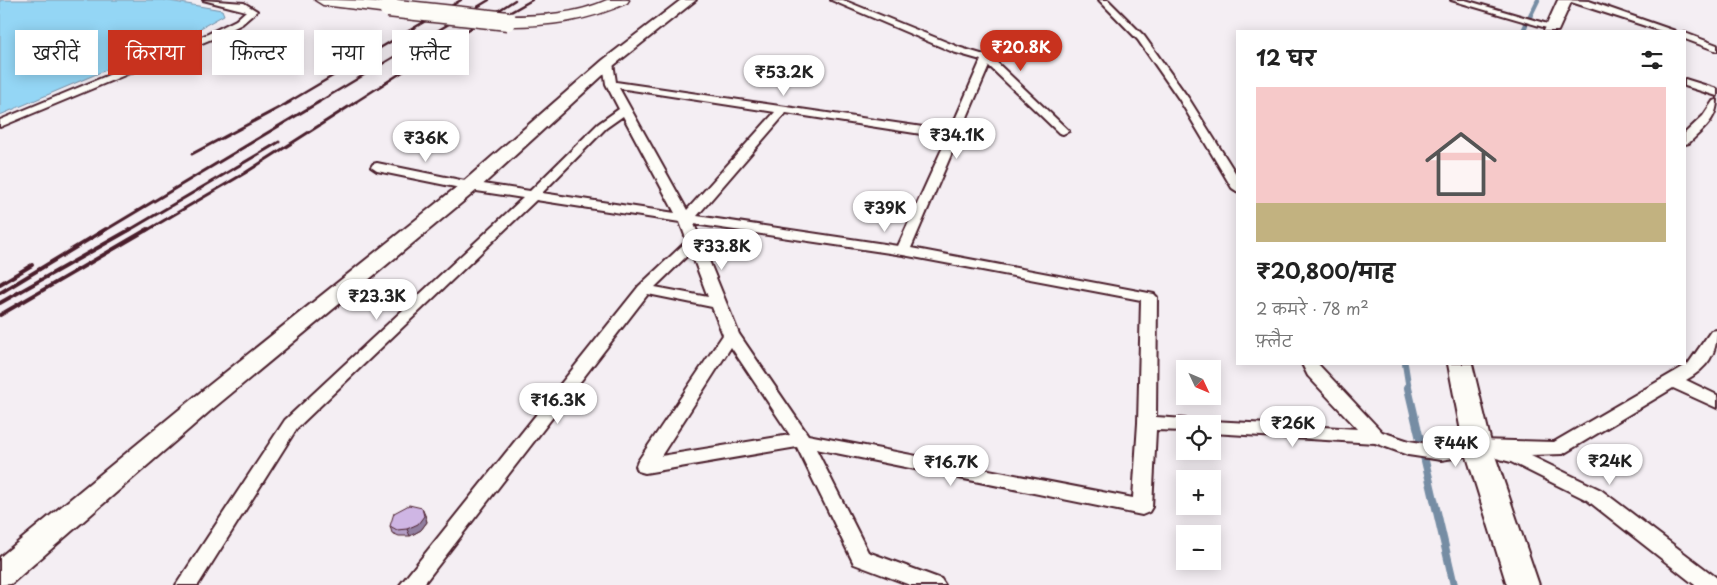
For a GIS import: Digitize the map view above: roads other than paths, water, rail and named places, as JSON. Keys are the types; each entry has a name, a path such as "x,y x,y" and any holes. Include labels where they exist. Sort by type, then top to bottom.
{"highway":[{"path":"327,0 508,21 569,18 590,14 621,0"}],"street":[{"path":"0,124 211,36 239,22 252,11 244,6 207,0"},
{"path":"0,575 201,405 610,74 689,0"},
{"path":"835,0 957,50 987,59 1063,131"},
{"path":"1103,0 1141,38 1184,99 1236,185"},
{"path":"1455,0 1534,21 1552,29 1565,0"},
{"path":"1569,0 1586,3 1667,30"},
{"path":"1686,36 1717,48"},
{"path":"903,251 987,59"},
{"path":"610,74 783,110 953,135"},
{"path":"610,74 625,110 686,220 731,335 802,440 862,558 934,585"},
{"path":"1686,82 1717,93"},
{"path":"1686,139 1707,118 1717,104"},
{"path":"187,585 291,424 532,196 602,126 625,110"},
{"path":"686,220 783,110"},
{"path":"377,167 470,186 532,196 903,251 1149,296 1148,423 1142,507 802,440 645,466 731,335"},
{"path":"411,585 644,289 694,242"},
{"path":"644,289 718,304"},
{"path":"1221,428 1376,437 1410,449 1441,453 1478,447 1557,449 1694,368 1717,335"},
{"path":"1310,365 1314,372 1376,437"},
{"path":"1460,365 1478,447 1522,585"},
{"path":"1672,381 1717,402"},
{"path":"1148,423 1176,425"},
{"path":"1478,447 1517,457 1594,495 1710,585"}],"water":[{"path":"0,0 163,0 222,10 224,15 197,30 108,30 108,69 98,73 98,30 15,30 15,75 94,75 0,115"}],"waterway":[{"path":"1523,30 1538,0"},
{"path":"1405,365 1409,389"},
{"path":"1408,388 1454,585"}],"railway":[{"path":"287,103 461,0"},
{"path":"317,103 489,0"},
{"path":"354,103 515,0"},
{"path":"488,25 532,0"},
{"path":"192,154 290,102"},
{"path":"104,231 319,102"},
{"path":"146,231 245,173 356,102"},
{"path":"128,231 279,142"},
{"path":"0,293 106,229"},
{"path":"0,303 131,229"},
{"path":"0,315 148,229"},
{"path":"0,284 32,265"}]}
